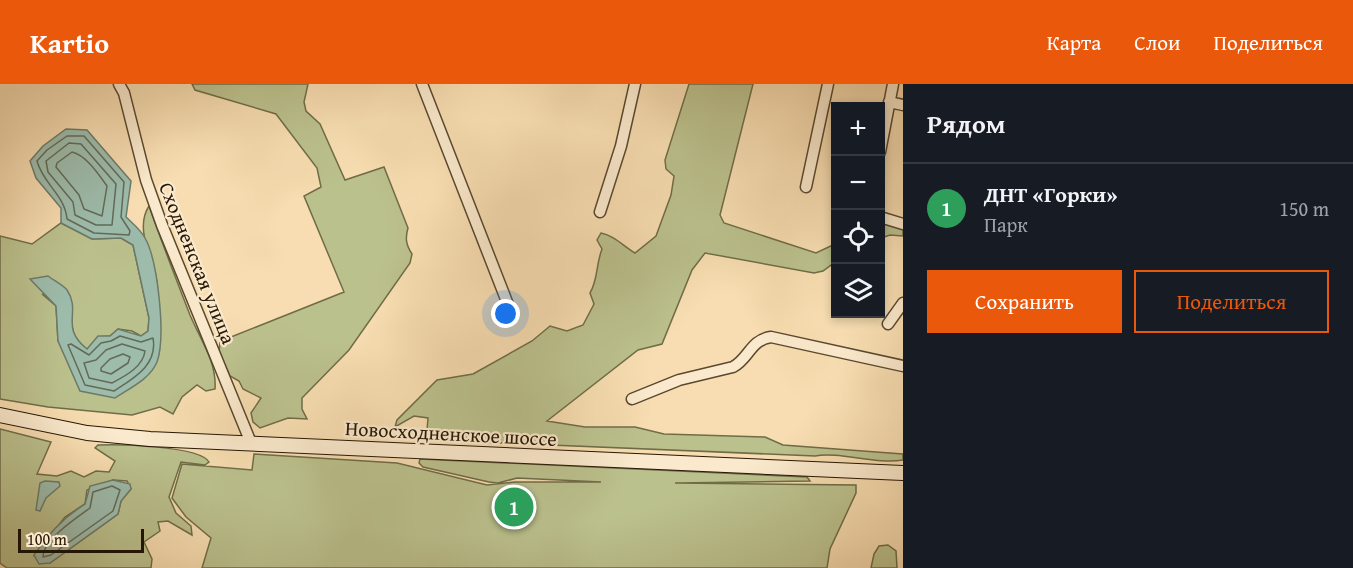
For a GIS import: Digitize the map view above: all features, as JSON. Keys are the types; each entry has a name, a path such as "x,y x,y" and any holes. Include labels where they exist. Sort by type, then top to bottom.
{"main road":[{"name":"Новосходненское шоссе","path":"0,415 87,433 150,439 903,473"}],"street":[{"path":"422,84 510,307"},
{"path":"600,212 621,146 635,84"},
{"path":"806,187 828,84"},
{"path":"885,124 893,84"},
{"name":"Сходненская улица","path":"124,87 146,180 162,225 251,443"},
{"path":"889,102 903,105"},
{"path":"885,219 903,224"},
{"path":"888,324 903,303"},
{"path":"632,399 678,380 740,364 753,344 765,338 855,354 903,366"}],"green space":[{"path":"192,84 308,84 304,102 306,111 320,124 345,180 384,167 408,228 408,248 412,254 410,263 349,350 302,398 302,409 307,419 288,418 260,428 253,422 251,413 261,398 243,389 239,381 230,376 219,352 220,342 226,339 344,292 304,196 321,187 317,168 276,114 195,90"},
{"path":"689,84 753,84 720,215 724,223 816,253 831,246 831,265 823,271 814,273 705,253 692,270 662,344 638,350 547,421 585,427 635,427 664,434 765,437 783,445 903,454 903,460 882,461 835,455 407,439 427,430 428,418 414,416 395,427 397,420 437,380 473,374 532,341 550,326 567,331 583,325 594,304 590,293 602,249 597,240 601,233 635,253 656,236 671,195 674,176 666,169 665,160"},
{"path":"149,206 190,315 211,360 215,389 206,391 197,385 182,397 173,414 160,407 132,415 48,407 0,399 0,236 32,244 61,223 92,239 121,238 133,245 149,318 148,331 141,336 132,331 118,329 110,336 98,337 88,350 78,341 73,332 72,308 42,294 56,306 58,341 143,379 155,315 157,290 143,224"},
{"path":"885,220 903,226 903,236 885,237"},
{"path":"0,429 51,442 37,474 57,476 71,471 84,477 96,471 109,472 115,461 95,448 98,445 175,449 191,452 209,462 205,465 181,462 169,497 176,513 191,526 192,535 168,521 158,522 160,531 144,542 152,559 151,568 7,568 0,563","holes":["113,480 127,481 131,489 121,501 118,514 50,563 34,556 65,517 85,504 87,490"]},
{"path":"254,454 397,463 487,485 515,482 601,482 517,478 498,483 489,482 423,467 419,463 420,459 807,477 810,481 675,483 856,485 856,493 830,549 827,568 202,568 211,538 186,517 172,498 182,464 252,470"},
{"path":"888,545 896,551 897,568 871,568 874,554 879,546"}],"water":[{"path":"66,129 87,130 131,181 126,217 145,238 154,264 161,318 160,350 157,362 145,378 115,398 80,391 58,341 56,306 30,279 48,276 67,290 73,305 74,334 87,349 98,336 110,336 118,329 141,336 148,331 149,318 133,245 121,238 92,239 61,223 61,208 36,178 30,161 43,146"},
{"path":"113,480 130,484 131,489 121,501 118,514 50,563 39,564 34,555 57,526 85,504 90,486"},
{"path":"59,482 60,486 46,498 40,511 36,510 40,483"}],"place":[{"name":"ДНТ «Горки»","path":"514,507"}]}
